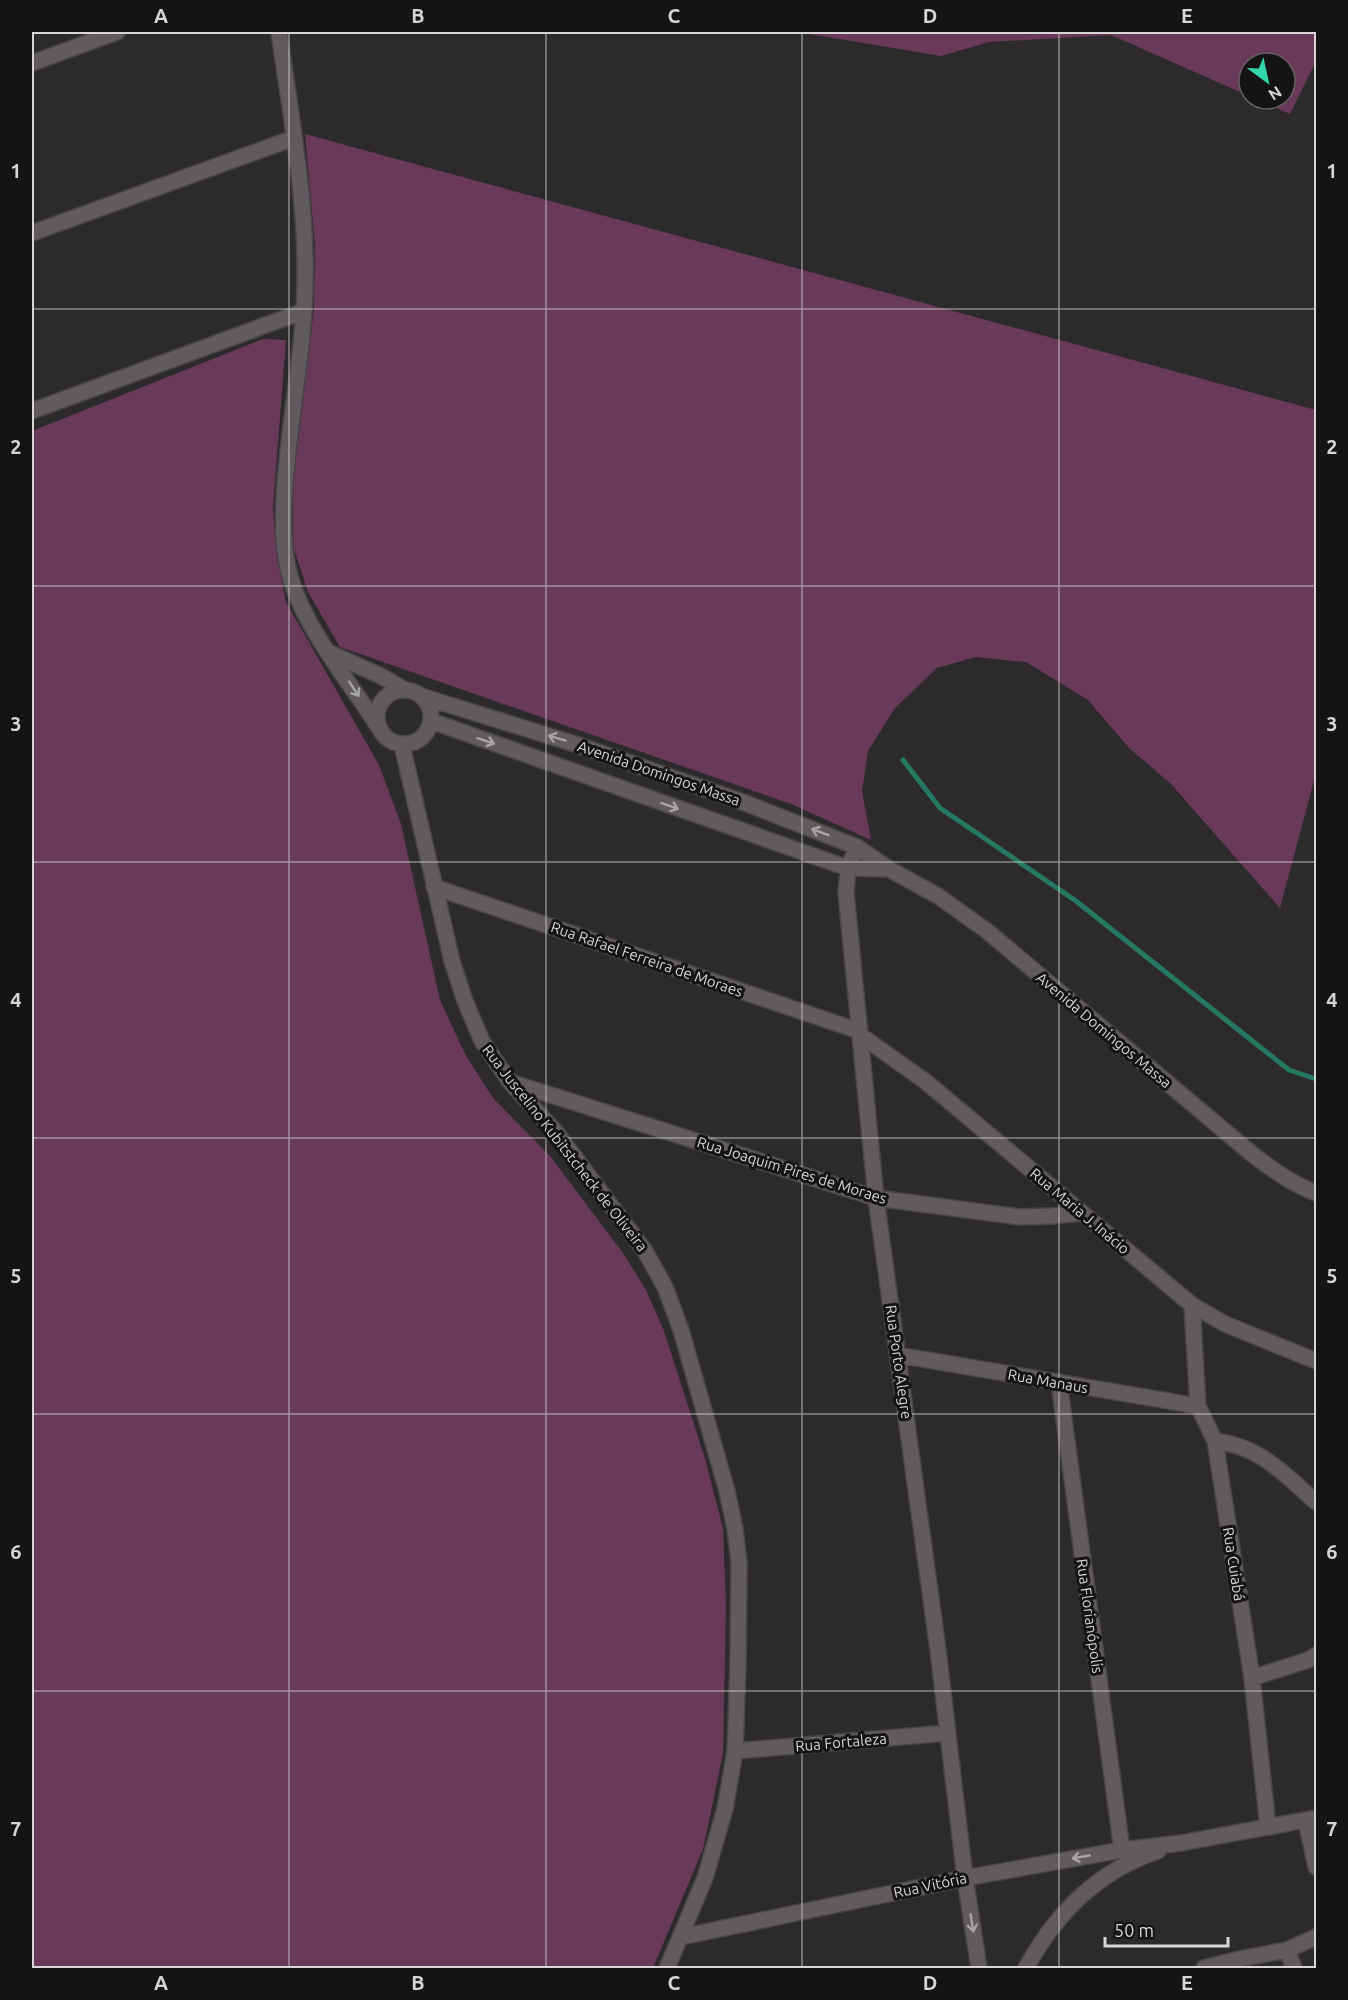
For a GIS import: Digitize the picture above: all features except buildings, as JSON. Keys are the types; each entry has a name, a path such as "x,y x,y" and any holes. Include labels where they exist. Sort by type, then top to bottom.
{"street":[{"path":"32,63 117,32"},
{"path":"279,32 294,138 305,245 304,312 286,465 283,537 289,575 299,603 328,652 384,736 402,745 418,741 424,736 431,721 431,712 421,696 328,652"},
{"path":"32,232 294,138"},
{"path":"32,411 304,312"},
{"path":"379,728 377,717 379,706 385,698 395,692 405,690"},
{"name":"Avenida Domingos Massa","path":"421,696 578,745 740,801 856,847 889,869 938,896 987,931 1252,1154 1292,1182 1317,1193"},
{"name":"Avenida Domingos Massa","path":"431,721 848,868 889,869"},
{"name":"Rua Juscelino Kubitstcheck de Oliveira","path":"402,745 452,961 465,1001 482,1041 510,1082 555,1131 645,1251 665,1287 681,1330 727,1491 735,1528 739,1563 735,1751 725,1809 705,1878 667,1968"},
{"name":"Rua Porto Alegre","path":"856,847 848,868 846,893 876,1198 937,1638 964,1878 979,1968"},
{"name":"Rua Rafael Ferreira de Moraes","path":"434,887 859,1033"},
{"name":"Rua Maria J. Inácio","path":"859,1033 925,1081 1192,1305 1225,1324 1317,1361"},
{"name":"Rua Joaquim Pires de Moraes","path":"510,1082 876,1198 1020,1217 1082,1213"},
{"name":"Rua Cuiabá","path":"1192,1305 1198,1406 1215,1441 1252,1678 1268,1827"},
{"name":"Rua Manaus","path":"898,1355 1198,1406"},
{"name":"Rua Florianópolis","path":"1059,1382 1122,1850"},
{"path":"1215,1441 1233,1443 1264,1457 1317,1502"},
{"path":"1252,1678 1317,1655"},
{"name":"Rua Fortaleza","path":"735,1751 947,1733"},
{"path":"1026,1968 1058,1918 1082,1894 1120,1868 1145,1855 1181,1843 1311,1819 1317,1867"},
{"name":"Rua Vitória","path":"681,1937 964,1878 1122,1850 1181,1843"},
{"path":"1204,1968 1287,1950 1317,1937"},
{"path":"1287,1950 1294,1968"}],"shaded area":[{"path":"798,32 1316,32 1316,61 1297,100 1297,51 1237,51 1237,91 1111,35 989,42 941,56"},
{"path":"305,134 1316,410 1316,773 1280,908 1171,784 1129,748 1088,700 1026,662 976,657 937,668 895,708 868,751 862,791 871,840 791,804 340,647 308,592 293,546 293,483 314,309 315,245"},
{"path":"263,339 286,340 273,508 277,558 286,602 379,765 401,824 440,1000 465,1054 493,1098 550,1156 623,1253 646,1290 664,1331 706,1462 723,1529 726,1606 723,1754 703,1849 653,1968 32,1968 32,431"}],"waterway":[{"path":"903,760 940,808 1076,901 1289,1070 1316,1079"}]}
